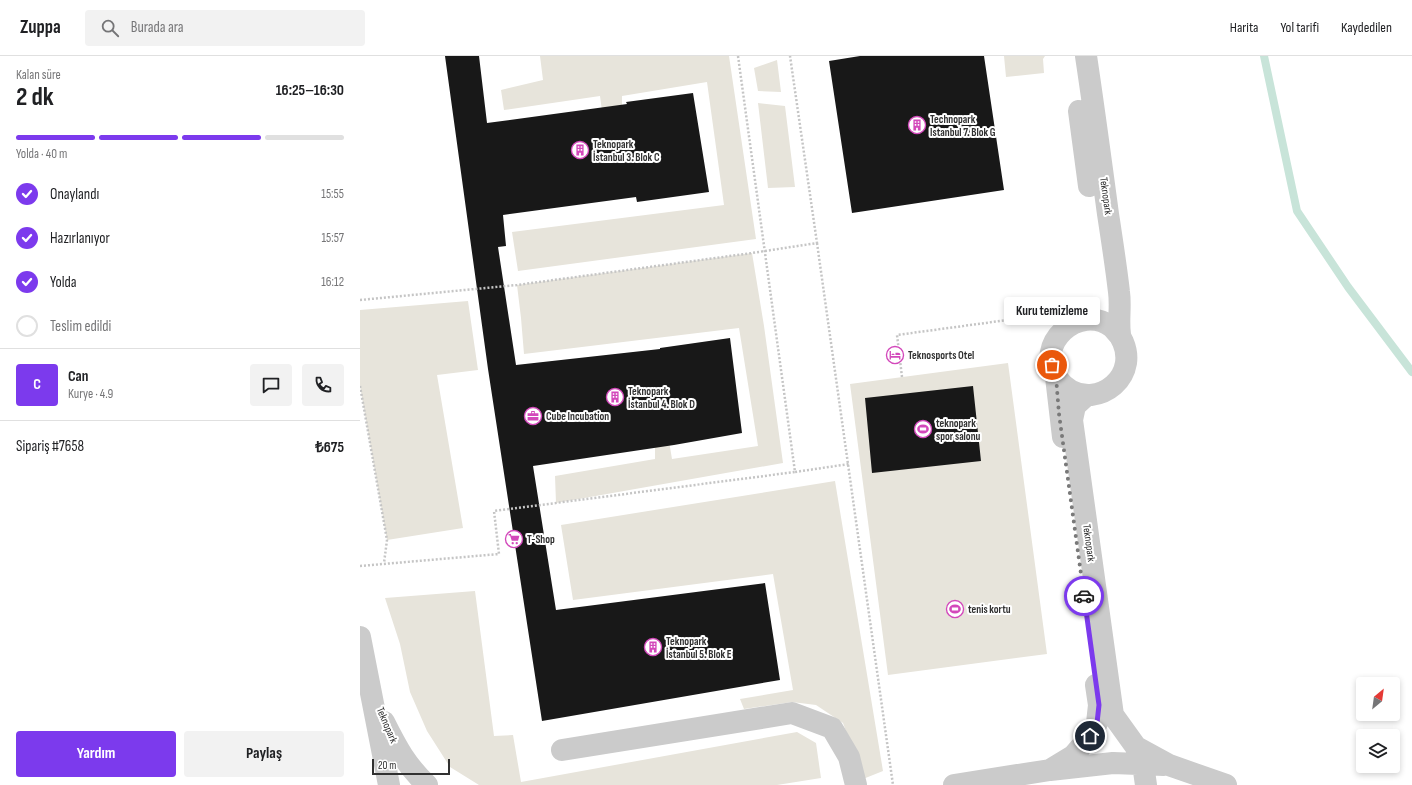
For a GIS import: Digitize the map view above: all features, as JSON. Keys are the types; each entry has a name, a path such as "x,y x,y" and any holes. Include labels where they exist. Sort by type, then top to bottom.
{"street":[{"name":"Teknopark","path":"1072,56 1084,149 1108,306 1105,315 1099,321"},
{"name":"Teknopark","path":"1086,56 1120,294 1120,336"},
{"path":"1086,320 1099,321 1111,327 1120,336 1124,344 1126,364 1123,374 1117,383 1108,390 1098,394 1087,395 1076,393 1065,387 1056,377 1052,365 1051,352 1055,340 1063,330 1074,323 1086,320"},
{"name":"Teknopark","path":"1050,770 1073,756 1090,736 1097,723 1099,705 1059,414 1056,377"},
{"name":"Teknopark","path":"1087,395 1075,406 1072,420 1113,715 1136,747 1169,765 1226,785"},
{"name":"Teknopark","path":"362,647 389,785"},
{"name":"Teknopark","path":"362,647 384,722 394,742 413,772 427,785"},
{"path":"562,750 792,713 832,728 849,757 856,785"},
{"name":"Teknopark","path":"954,785 1050,770 1113,763 1169,765"},
{"path":"1143,764 1146,785"}],"path":[{"path":"738,56 796,472"},
{"path":"790,56 893,785"},
{"path":"360,300 517,285 817,242"},
{"path":"902,377 898,335 1046,315"},
{"path":"360,386 387,540 384,564"},
{"path":"360,566 499,554 494,510 796,472 848,464"}],"shaded area":[{"path":"540,56 729,56 756,239 518,271 512,232 724,205 707,82 622,96 622,109 602,111 600,96 504,110 501,90 543,80"},
{"path":"1004,56 1045,56 1043,59 1044,73 1006,77"},
{"path":"777,60 781,92 758,91 754,68"},
{"path":"758,103 785,106 795,187 768,188"},
{"path":"752,253 764,326 783,463 556,503 555,476 655,459 655,442 669,441 672,459 758,446 739,328 524,354 517,285"},
{"path":"468,301 478,370 437,375 463,528 387,540 360,386 360,310"},
{"path":"1008,363 1047,654 888,675 850,384"},
{"path":"835,481 883,771 863,779 843,723 816,705 792,702 744,709 740,699 793,690 773,574 573,600 561,525"},
{"path":"475,591 494,736 513,735 521,782 797,732 816,743 821,778 777,785 479,785 450,767 427,731 410,692 400,644 385,598"}],"building":[{"path":"445,56 479,56 487,123 627,104 626,102 693,93 709,192 637,202 636,197 503,215 506,246 498,247 516,365 660,349 730,338 742,433 674,445 533,466 556,610 765,583 780,680 542,721 488,369"},
{"name":"Technopark Istanbul 7. Blok G","path":"860,56 984,56 1004,190 852,213 829,61"},
{"name":"teknopark spor salonu","path":"973,386 981,461 872,473 865,398"}],"waterway":[{"path":"1264,56 1297,211 1348,287 1412,372"}],"way so far":[{"path":"1052,365 1056,377 1059,414 1084,596"}],"place":[{"name":"Technopark Istanbul 7. Blok G","path":"917,125"},
{"name":"Teknopark İstanbul 3. Blok C","path":"580,150"},
{"name":"Teknosports Otel","path":"895,355"},
{"name":"Kuru temizleme","path":"1052,365"},
{"name":"Teknopark İstanbul 4. Blok D","path":"615,397"},
{"name":"Cube Incubation","path":"533,416"},
{"name":"teknopark spor salonu","path":"923,429"},
{"name":"T-Shop","path":"514,539"},
{"name":"tenis kortu","path":"955,609"},
{"name":"Teknopark İstanbul 5. Blok E","path":"653,647"}],"route":[{"path":"1084,596 1099,705 1097,723 1090,736"}]}
